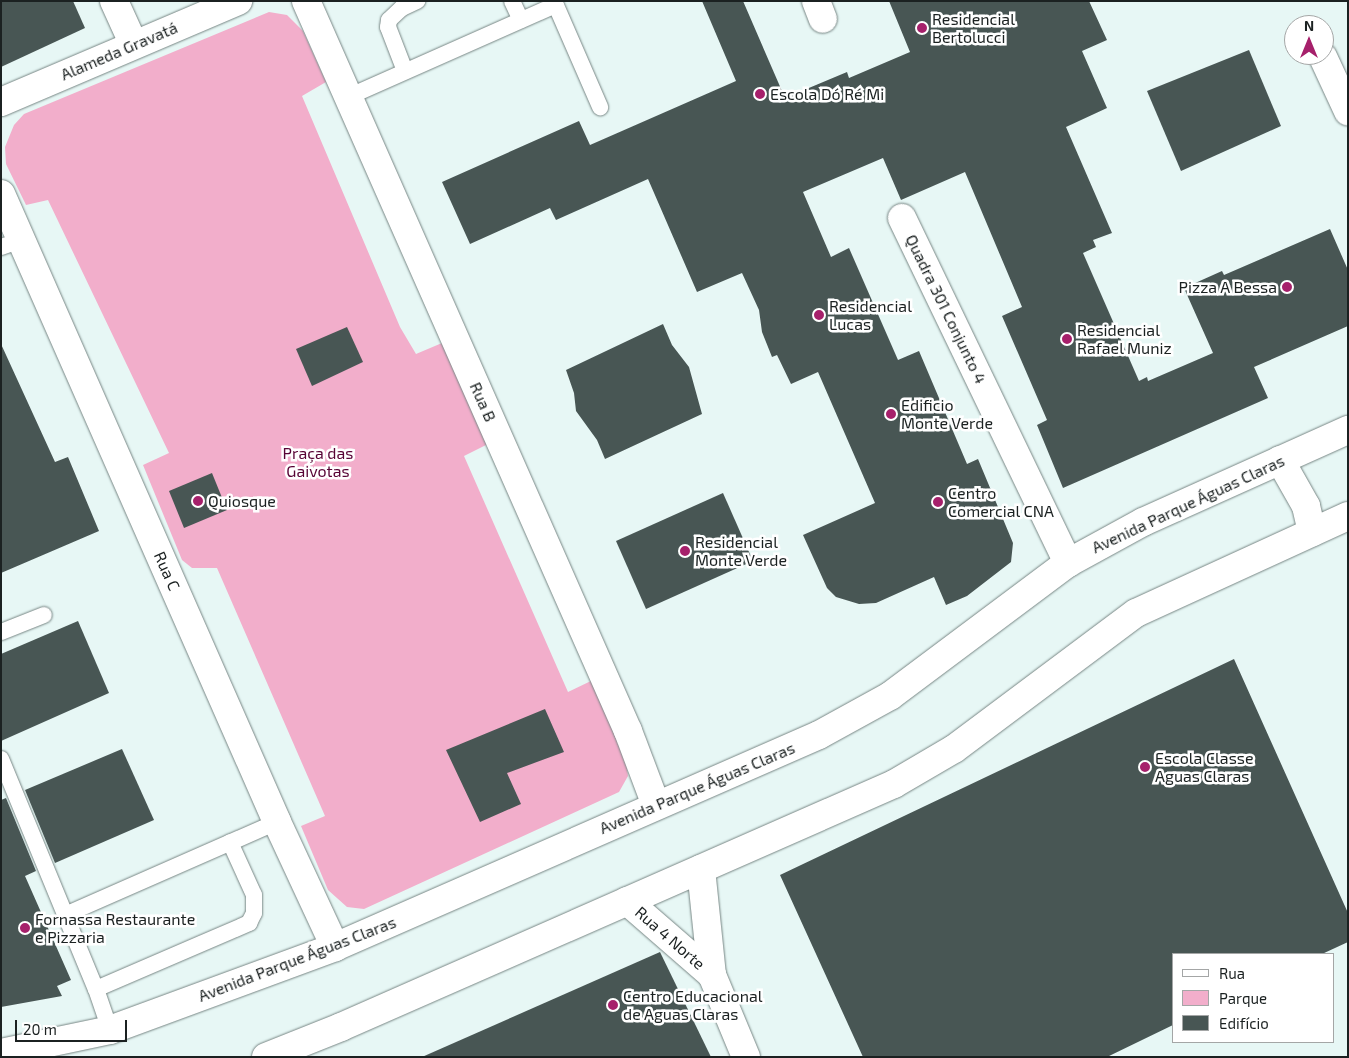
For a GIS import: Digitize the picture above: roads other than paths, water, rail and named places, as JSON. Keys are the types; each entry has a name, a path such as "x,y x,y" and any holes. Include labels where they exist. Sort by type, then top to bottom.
{"street":[{"path":"114,1 134,45"},
{"name":"Alameda Gravatá","path":"1,102 238,1"},
{"name":"Rua B","path":"306,1 628,731 656,805"},
{"path":"1327,65 1348,111"},
{"name":"Rua C","path":"1,194 11,243 335,947"},
{"name":"Quadra 301 Conjunto 4","path":"902,218 1068,563"},
{"name":"Avenida Parque Águas Claras","path":"1,1053 110,1030 335,947 819,735 890,696 1068,563 1143,522 1348,430"},
{"path":"1280,460 1306,506 1312,532"},
{"path":"266,1057 627,902 924,768 1136,613 1348,516"},
{"name":"Rua 4 Norte","path":"701,869 712,975 746,1057"},
{"name":"Rua 4 Norte","path":"627,902 712,975"}],"lane":[{"path":"405,71 388,27 389,20 402,8 417,1"},
{"path":"512,1 520,20"},
{"path":"348,97 555,3 600,107"},
{"path":"1,632 44,615"},
{"path":"1,759 96,989 110,1030"},
{"path":"65,915 277,822"},
{"path":"96,989 249,923 254,913 254,895 230,842"}],"place":[{"name":"Residencial Bertolucci","path":"922,28"},
{"name":"Escola Dó Ré Mi","path":"760,94"},
{"name":"Pizza A Bessa","path":"1287,287"},
{"name":"Residencial Lucas","path":"819,315"},
{"name":"Residencial Rafael Muniz","path":"1067,339"},
{"name":"Edificio Monte Verde","path":"891,414"},
{"name":"Quiosque","path":"198,501"},
{"name":"Centro Comercial CNA","path":"938,502"},
{"name":"Residencial Monte Verde","path":"685,551"},
{"name":"Escola Classe Aguas Claras","path":"1145,767"},
{"name":"Fornassa Restaurante e Pizzaria","path":"25,928"},
{"name":"Centro Educacional de Aguas Claras","path":"613,1005"}],"park label":[{"name":"Praça das Gaivotas","path":"318,462"}]}
